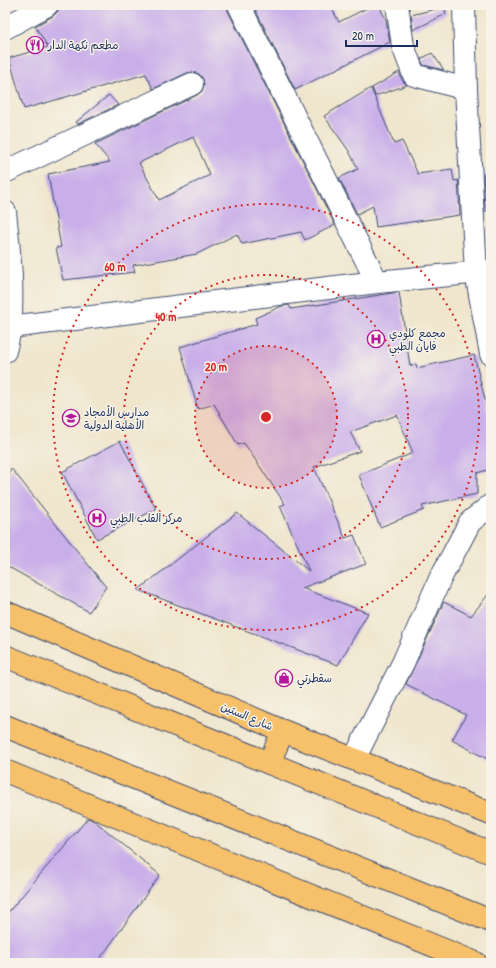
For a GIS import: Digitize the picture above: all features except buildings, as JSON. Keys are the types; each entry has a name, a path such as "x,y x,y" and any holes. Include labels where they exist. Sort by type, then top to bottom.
{"main road":[{"name":"شارع الستين","path":"5,612 283,731 491,814"},
{"path":"5,656 491,853"},
{"path":"5,726 491,921"},
{"path":"269,763 283,731"},
{"path":"5,771 476,963"}],"street":[{"path":"5,28 47,5"},
{"path":"239,5 377,282"},
{"path":"397,5 403,46 414,75 466,89"},
{"path":"464,5 466,89 491,354"},
{"path":"5,172 192,84"},
{"path":"5,212 11,298 10,327 5,351"},
{"path":"10,327 377,282 483,272"},
{"path":"354,759 403,663 440,579 470,522 491,506"}],"place":[{"name":"مطعم نكهة الدار","path":"35,45"},
{"name":"مجمع كلودي فايان الطبي","path":"376,339"},
{"name":"مدارس الأمجاد الأهلية الدولية","path":"71,418"},
{"name":"مركز القلب الطبي","path":"97,518"},
{"name":"سقطرتي","path":"284,678"}]}
